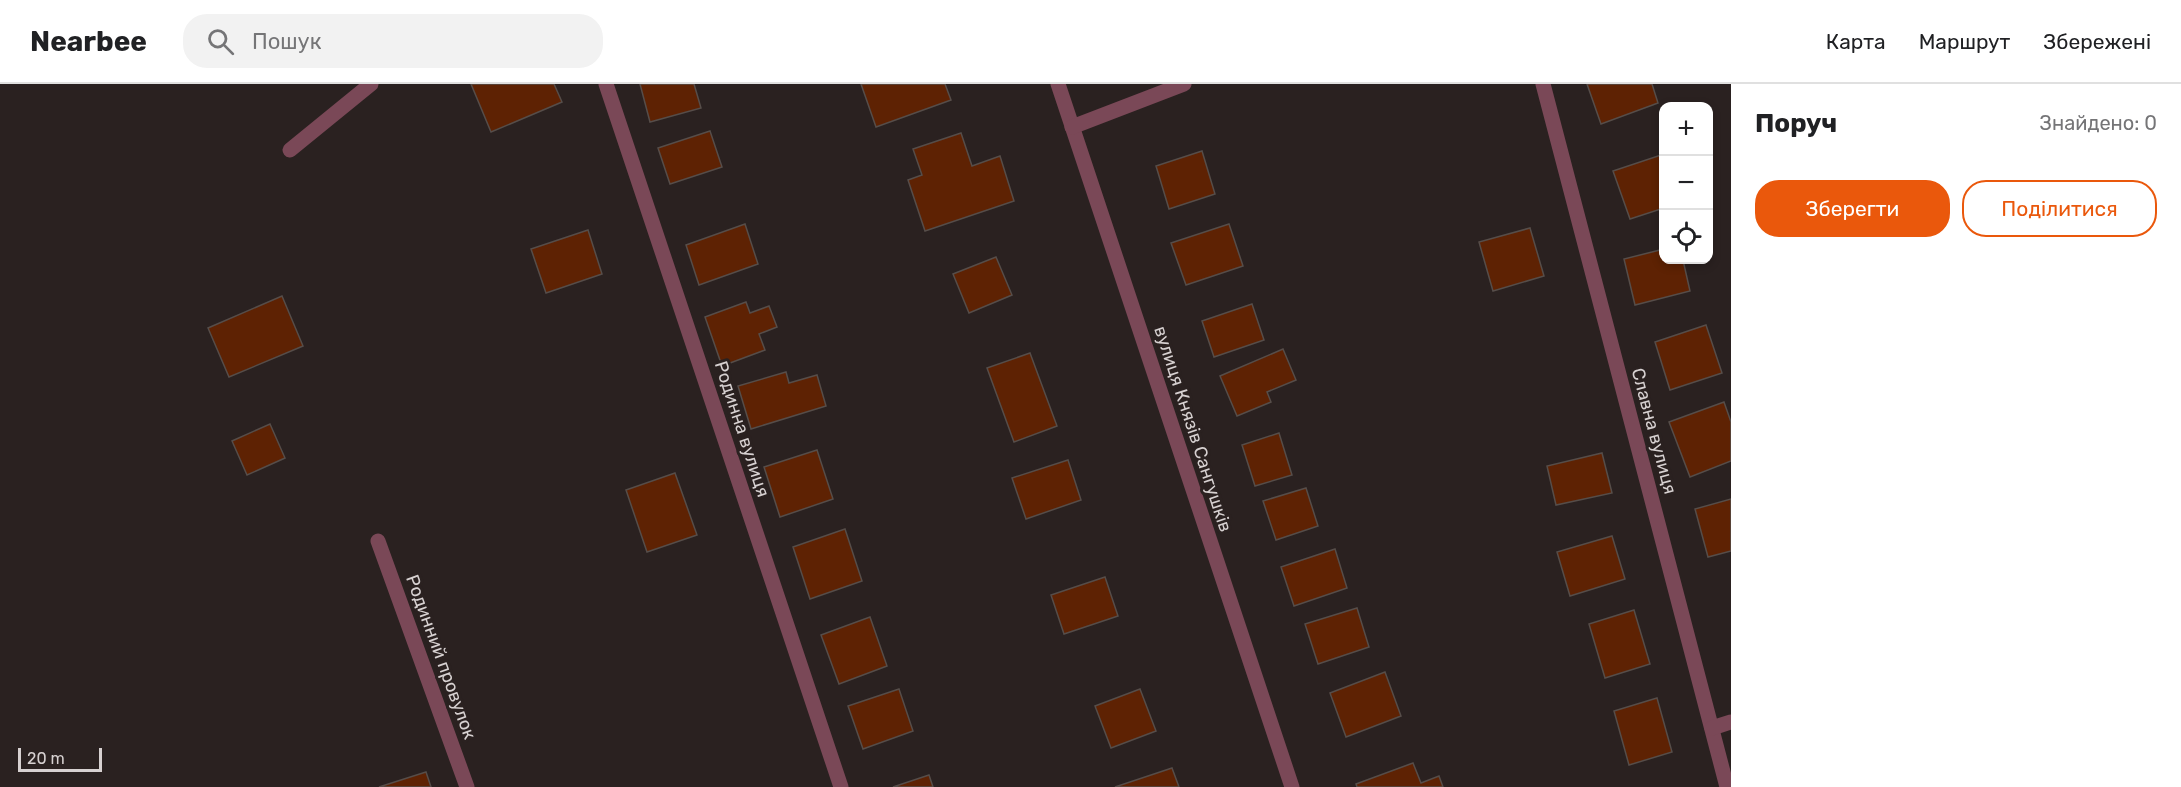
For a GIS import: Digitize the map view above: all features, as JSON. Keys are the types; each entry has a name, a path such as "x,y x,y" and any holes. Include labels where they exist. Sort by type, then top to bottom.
{"street":[{"path":"290,150 371,84"},
{"name":"Родинна вулиця","path":"606,84 841,787"},
{"name":"вулиця Князів Сангушків","path":"1058,84 1292,787"},
{"path":"1072,127 1184,84"},
{"name":"Славна вулиця","path":"1543,84 1727,787"},
{"name":"Родинний провулок","path":"378,541 467,787"},
{"path":"1712,728 1731,722"}],"building":[{"path":"471,84 554,84 562,102 491,132"},
{"path":"640,84 694,84 701,108 650,122"},
{"path":"861,84 945,84 951,100 876,127"},
{"path":"1587,84 1652,84 1658,103 1601,124"},
{"path":"710,131 722,167 670,184 658,148"},
{"path":"961,133 972,166 1000,156 1014,201 925,231 908,180 922,175 913,149"},
{"path":"1202,151 1215,194 1169,209 1156,166"},
{"path":"1659,156 1659,210 1630,219 1613,171"},
{"path":"745,224 758,264 699,285 686,245"},
{"path":"1229,224 1243,266 1186,285 1171,243"},
{"path":"1530,228 1544,276 1493,291 1479,242"},
{"path":"588,230 602,274 546,293 531,249"},
{"path":"1659,250 1659,264 1684,264 1690,291 1635,305 1624,259"},
{"path":"996,257 1012,295 969,313 953,274"},
{"path":"282,296 303,346 229,377 208,328"},
{"path":"746,302 750,313 769,306 777,327 759,334 765,350 722,366 705,317"},
{"path":"1252,304 1264,340 1214,357 1202,321"},
{"path":"1706,325 1722,373 1670,390 1655,342"},
{"path":"1283,349 1296,380 1267,392 1271,402 1237,416 1220,376"},
{"path":"1030,353 1057,426 1014,442 987,368"},
{"path":"786,372 789,383 817,375 826,406 751,429 738,386"},
{"path":"1724,402 1731,422 1731,461 1690,477 1669,422"},
{"path":"270,424 285,458 247,475 232,441"},
{"path":"1279,433 1292,475 1255,486 1242,445"},
{"path":"817,450 833,499 780,517 764,467"},
{"path":"1602,453 1612,493 1556,505 1547,466"},
{"path":"1068,460 1081,500 1026,519 1012,478"},
{"path":"675,473 697,535 647,552 626,490"},
{"path":"1306,488 1318,526 1276,540 1263,501"},
{"path":"1731,499 1731,551 1708,557 1695,509"},
{"path":"845,529 862,581 810,599 793,547"},
{"path":"1612,536 1625,579 1570,596 1557,552"},
{"path":"1335,549 1347,588 1294,606 1281,567"},
{"path":"1105,577 1118,616 1064,634 1051,595"},
{"path":"1357,608 1369,647 1318,664 1305,624"},
{"path":"1634,610 1650,664 1605,678 1589,624"},
{"path":"870,617 887,666 839,684 821,635"},
{"path":"1385,672 1401,716 1346,737 1330,693"},
{"path":"899,689 913,731 863,749 848,706"},
{"path":"1140,689 1156,731 1111,748 1095,706"},
{"path":"1657,698 1672,752 1629,765 1614,711"},
{"path":"1413,763 1421,783 1439,776 1443,787 1357,787 1356,784"},
{"path":"1172,768 1179,787 1115,787"},
{"path":"426,772 431,787 379,787"},
{"path":"929,775 933,787 893,787"}]}
